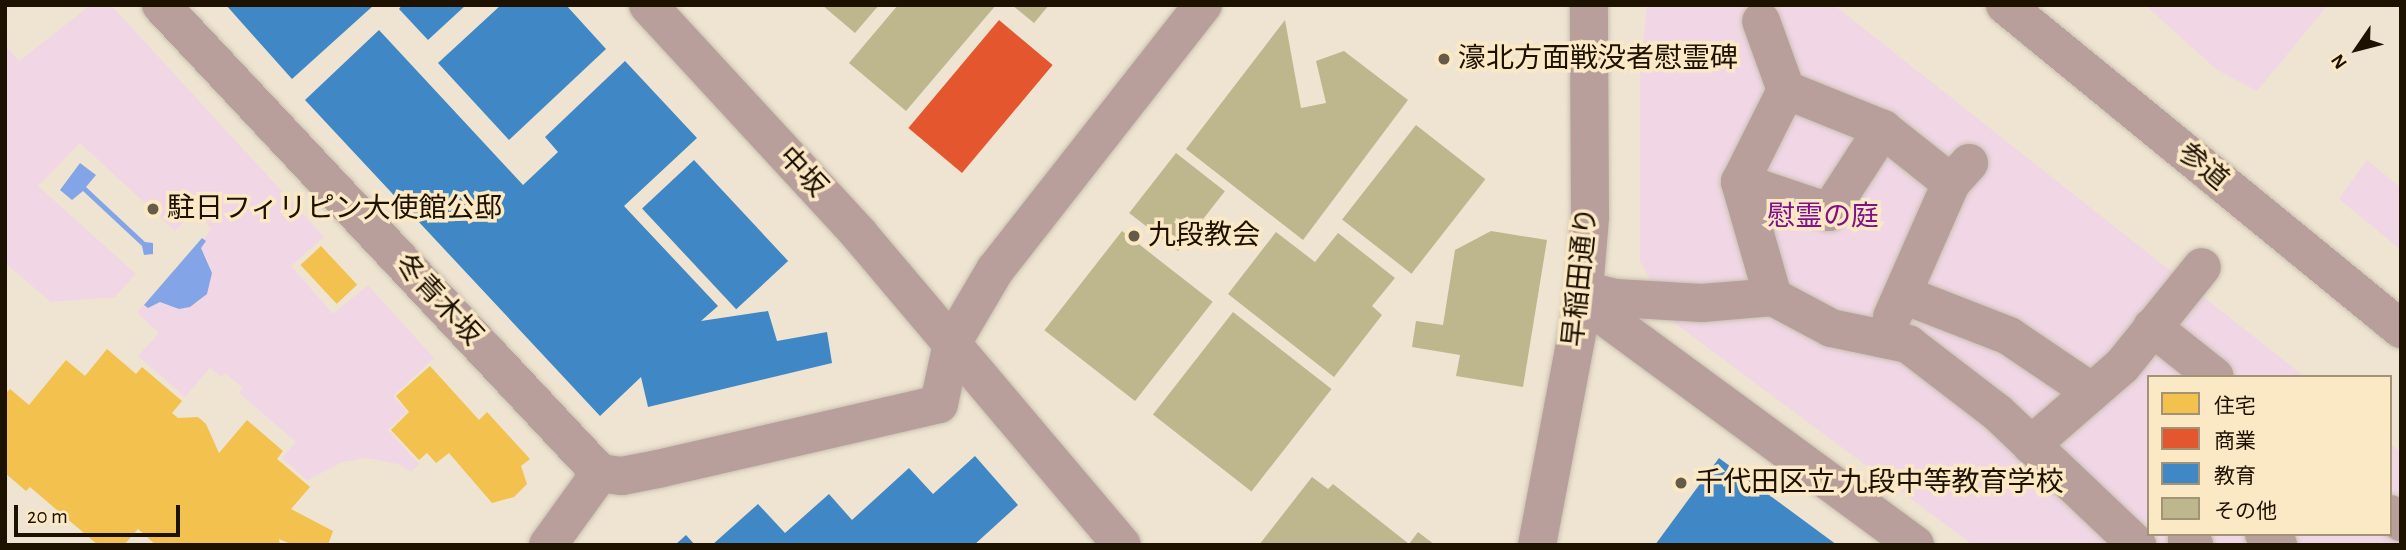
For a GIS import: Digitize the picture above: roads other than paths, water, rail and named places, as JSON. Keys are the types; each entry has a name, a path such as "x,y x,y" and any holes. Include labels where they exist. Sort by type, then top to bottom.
{"street":[{"name":"冬青木坂","path":"161,5 600,473"},
{"name":"中坂","path":"648,5 859,233 1122,545"},
{"path":"548,545 600,473 622,477 939,404 952,343 995,270 1203,5"},
{"name":"早稲田通り","path":"1537,545 1583,295 1590,217 1589,5"},
{"name":"参道","path":"2006,5 2401,329"},
{"path":"1760,21 1786,90 1741,182 1773,297"},
{"path":"1786,90 1883,129 1960,173 1904,295 1880,338"},
{"path":"1741,182 1829,212 1883,129"},
{"path":"2031,446 2122,366 2202,267"},
{"path":"1583,295 1702,303 1773,297 1831,328 1908,344 1998,413 2137,545"},
{"path":"1583,295 1915,545"},
{"path":"1904,295 2009,336 2092,392"},
{"path":"2152,327 2213,375"}],"water":[{"path":"80,163 96,175 86,187 145,242 153,243 153,254 144,255 142,246 83,191 72,200 60,190"},
{"path":"202,238 206,241 201,248 212,273 207,294 190,307 179,309 160,302 148,308 144,305"}],"place":[{"name":"濠北方面戦没者慰霊碑","path":"1444,59"},
{"name":"駐日フィリピン大使館公邸","path":"153,209"},
{"name":"九段教会","path":"1134,236"},
{"name":"千代田区立 九段中等教育学校","path":"1681,483"}],"park label":[{"name":"慰霊の庭","path":"1823,217"}]}
